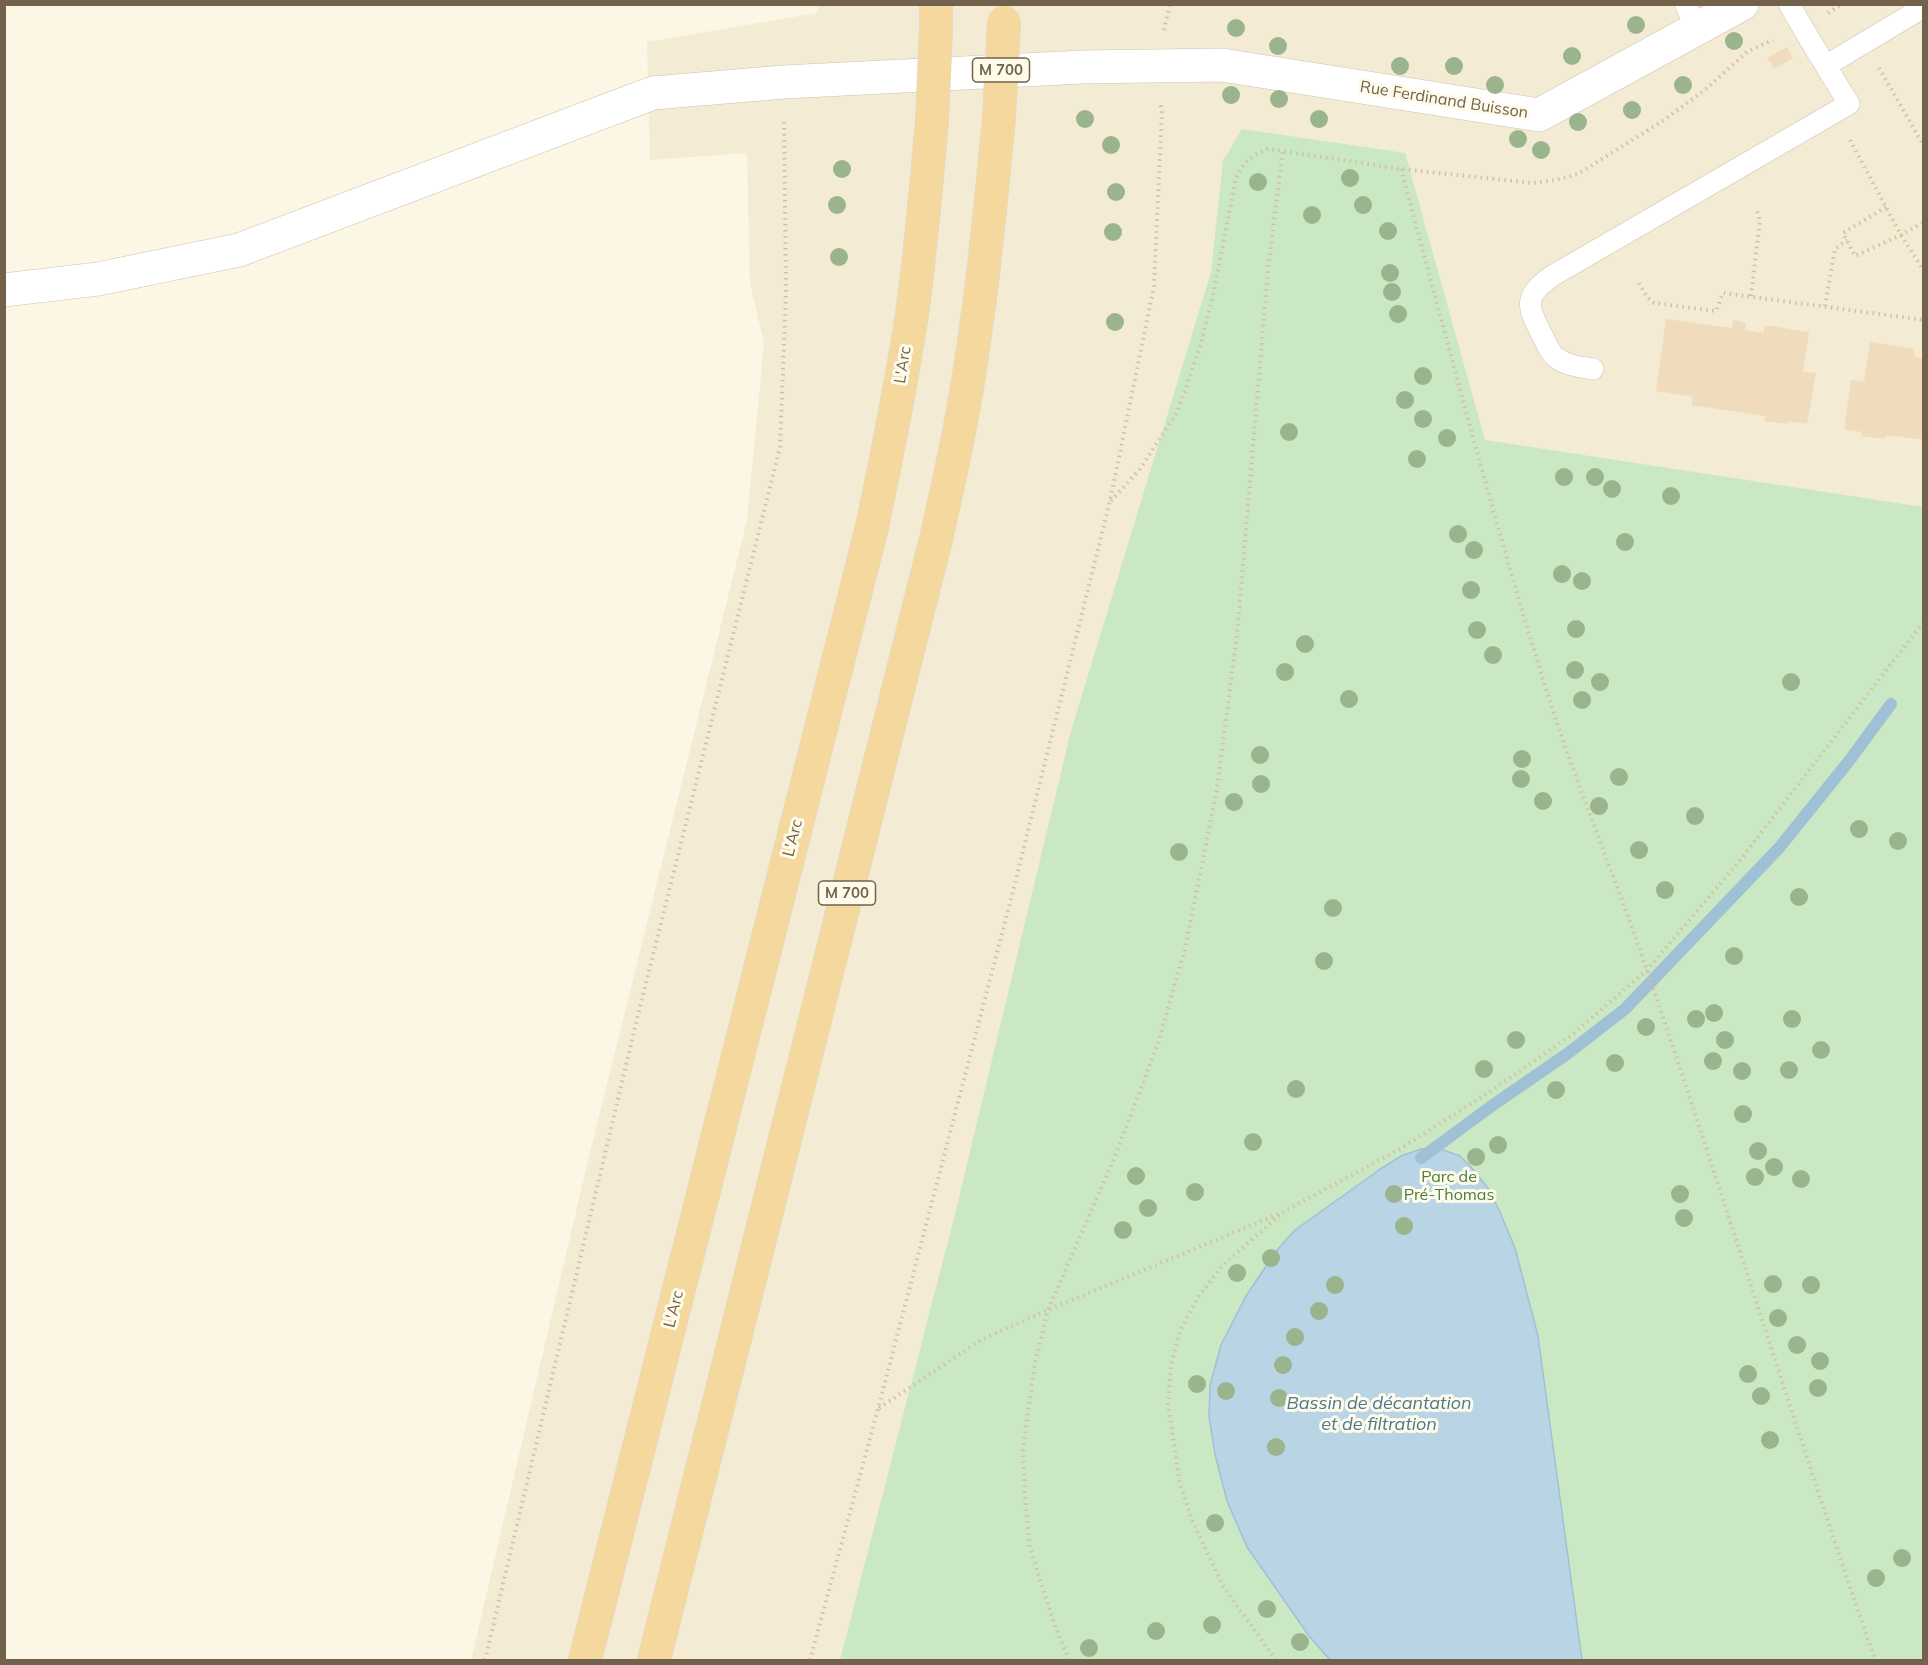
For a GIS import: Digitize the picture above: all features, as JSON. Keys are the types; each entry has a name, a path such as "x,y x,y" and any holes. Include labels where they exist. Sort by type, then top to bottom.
{"highway":[{"name":"M 700","path":"654,1660 936,539 959,431 977,321 989,222 999,118 1004,13"},
{"name":"L'Arc","path":"585,1660 872,527 894,421 924,219 932,122 936,16"}],"street":[{"name":"Rue Ferdinand Buisson","path":"4,290 98,279 239,250 653,93 784,82 1083,67 1221,65 1539,115 1691,17 1742,4"}],"lane":[{"path":"1593,369 1568,364 1554,357 1530,312 1531,300 1536,289 1562,270 1849,104 1789,4"},
{"path":"1827,65 1923,7"}],"path":[{"path":"1110,501 1140,469 1176,414 1200,346 1212,300 1236,178 1250,157 1268,148 1401,169 1532,183 1555,180 1578,174 1670,115 1705,90 1748,51 1802,28 1842,4"},
{"path":"810,1660 1011,899 1110,501 1155,286 1162,111 1156,66"},
{"path":"485,1660 633,1035 780,447 786,292 784,82"},
{"path":"1835,112 1901,235 1923,271"},
{"path":"1069,1660 1054,1623 1030,1548 1023,1447 1035,1363 1048,1310 1114,1159 1157,1046 1185,949 1215,800 1237,635 1268,270 1283,150"},
{"path":"1401,169 1477,455 1542,675 1587,809 1647,970 1828,1525 1875,1660"},
{"path":"1886,207 1843,233 1855,256 1923,222"},
{"path":"1751,296 1760,221 1757,211"},
{"path":"1825,306 1835,249 1847,240"},
{"path":"1639,283 1647,297 1654,303 1716,311 1723,293 1923,320"},
{"path":"878,1409 981,1340 1283,1212 1400,1149 1488,1093 1573,1034 1647,970 1737,864 1923,621"},
{"path":"1276,1660 1223,1586 1192,1520 1180,1484 1168,1404 1171,1366 1180,1330 1199,1296 1223,1265 1283,1212"}],"shaded area":[{"path":"818,4 1923,5 1923,1660 471,1660 586,1169 747,520 764,343 750,283 747,153 650,160 647,42 817,13"}],"green space":[{"name":"Parc de Pré-Thomas","path":"1242,129 1405,153 1485,440 1923,507 1923,1660 840,1660 956,1210 1071,731 1211,272 1223,161"}],"water":[{"name":"Bassin de décantation et de filtration","path":"1421,1149 1443,1150 1460,1156 1471,1167 1488,1188 1515,1248 1538,1336 1582,1660 1330,1660 1309,1636 1247,1547 1227,1501 1215,1454 1209,1416 1210,1385 1221,1345 1246,1296 1277,1250 1295,1230 1379,1170 1401,1156"}],"building":[{"path":"1787,47 1793,58 1774,69 1767,58"},
{"path":"1666,319 1732,328 1733,320 1746,323 1745,330 1763,333 1765,325 1809,332 1803,372 1816,373 1807,424 1764,421 1765,416 1692,405 1693,397 1656,391"},
{"path":"1870,342 1914,349 1914,357 1924,359 1924,440 1886,435 1885,439 1861,436 1862,432 1844,429 1851,380 1864,382"}],"waterway":[{"path":"1421,1158 1567,1054 1625,1009 1779,848 1849,761 1891,704"}]}
